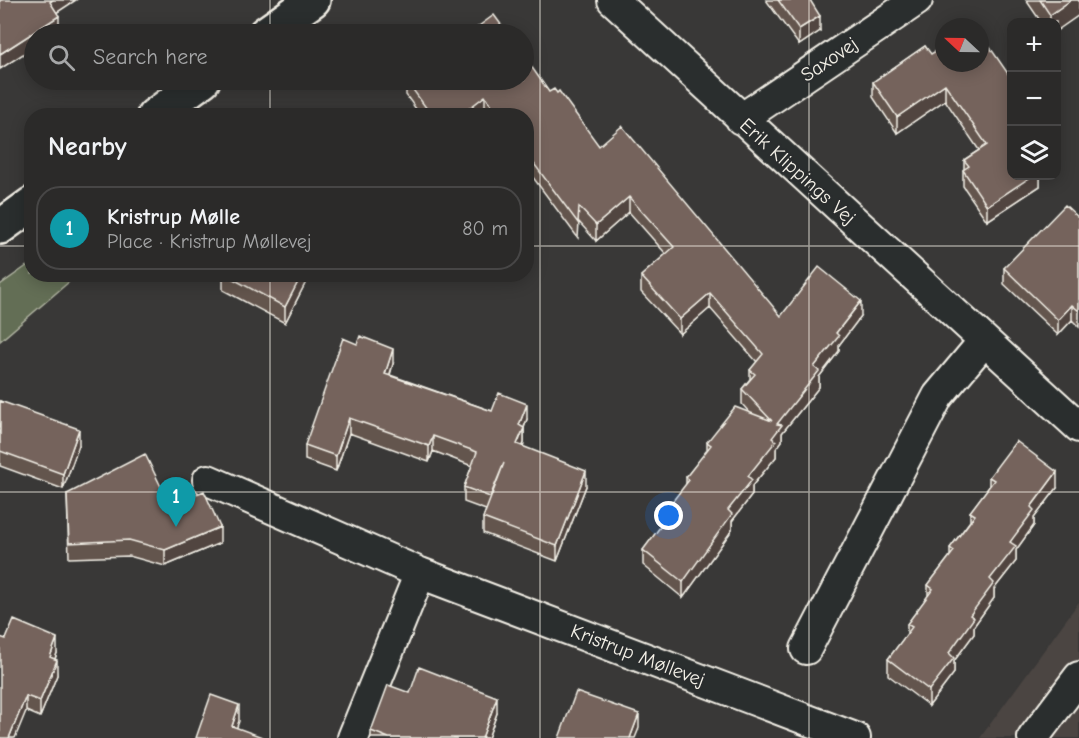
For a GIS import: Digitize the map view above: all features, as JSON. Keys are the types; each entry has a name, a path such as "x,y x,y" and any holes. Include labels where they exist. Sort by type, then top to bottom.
{"street":[{"path":"279,24 313,0"},
{"name":"Erik Klippings Vej","path":"613,0 1079,428"},
{"name":"Saxovej","path":"741,119 917,0"},
{"path":"165,108 189,90"},
{"path":"0,227 24,210"},
{"path":"806,649 938,396 984,341"},
{"name":"Kristrup Møllevej","path":"208,480 420,573 855,738"},
{"path":"352,738 420,573"},
{"path":"1033,738 1079,677"}],"shaded area":[{"path":"1079,602 1079,738 980,738"}],"green space":[{"path":"24,268 24,282 69,282 0,341 0,285"}],"building":[{"path":"0,0 53,0 50,2 59,16 47,24 24,24 24,39 0,54"},
{"path":"778,0 810,0 820,16 799,29"},
{"path":"1040,0 1071,0 1050,15"},
{"path":"494,15 501,24 482,24"},
{"path":"925,46 931,54 935,52 935,72 989,72 989,46 1007,72 1007,180 1026,180 987,206 963,170 969,166 964,160 987,145 945,84 897,117 873,82"},
{"path":"534,70 549,92 554,89 557,93 559,91 599,146 622,126 781,316 819,267 861,301 836,333 839,336 814,367 819,371 777,424 782,425 772,438 776,441 748,476 752,480 728,510 732,514 683,582 643,550 666,519 662,515 689,480 686,477 711,445 707,442 735,407 772,421 742,389 755,374 750,370 763,354 710,293 680,319 641,276 674,247 629,197 596,225 579,207 578,223 534,164 534,108 493,108 485,96 469,108 426,108 413,90 534,90"},
{"path":"1065,205 1079,218 1079,311 1072,305 1058,320 1004,268"},
{"path":"239,282 298,282 285,307"},
{"path":"360,336 393,349 385,374 492,411 499,393 527,404 519,425 524,428 517,444 586,471 557,546 483,518 504,463 490,497 464,487 477,452 433,436 429,446 349,418 336,456 305,445 343,338 357,344"},
{"path":"0,401 79,429 63,474 0,451"},
{"path":"1016,441 1057,472 1031,507 1034,510 1010,542 1016,546 990,579 994,583 970,615 974,618 949,653 954,658 929,690 888,659 912,627 907,624 933,589 928,585 954,551 950,548 975,515 970,512 994,480 989,477"},
{"path":"145,454 170,505 204,491 220,527 165,550 129,540 69,543 67,494"},
{"path":"14,620 57,638 50,657 57,660 40,701 26,696 9,738 0,738 0,637 6,639"},
{"path":"419,667 497,697 482,738 389,738 371,731 388,685 410,693"},
{"path":"576,692 639,714 630,738 559,738"},
{"path":"211,695 239,705 232,726 265,738 196,738"}],"place":[{"name":"Kristrup Mølle","path":"176,527"}]}
